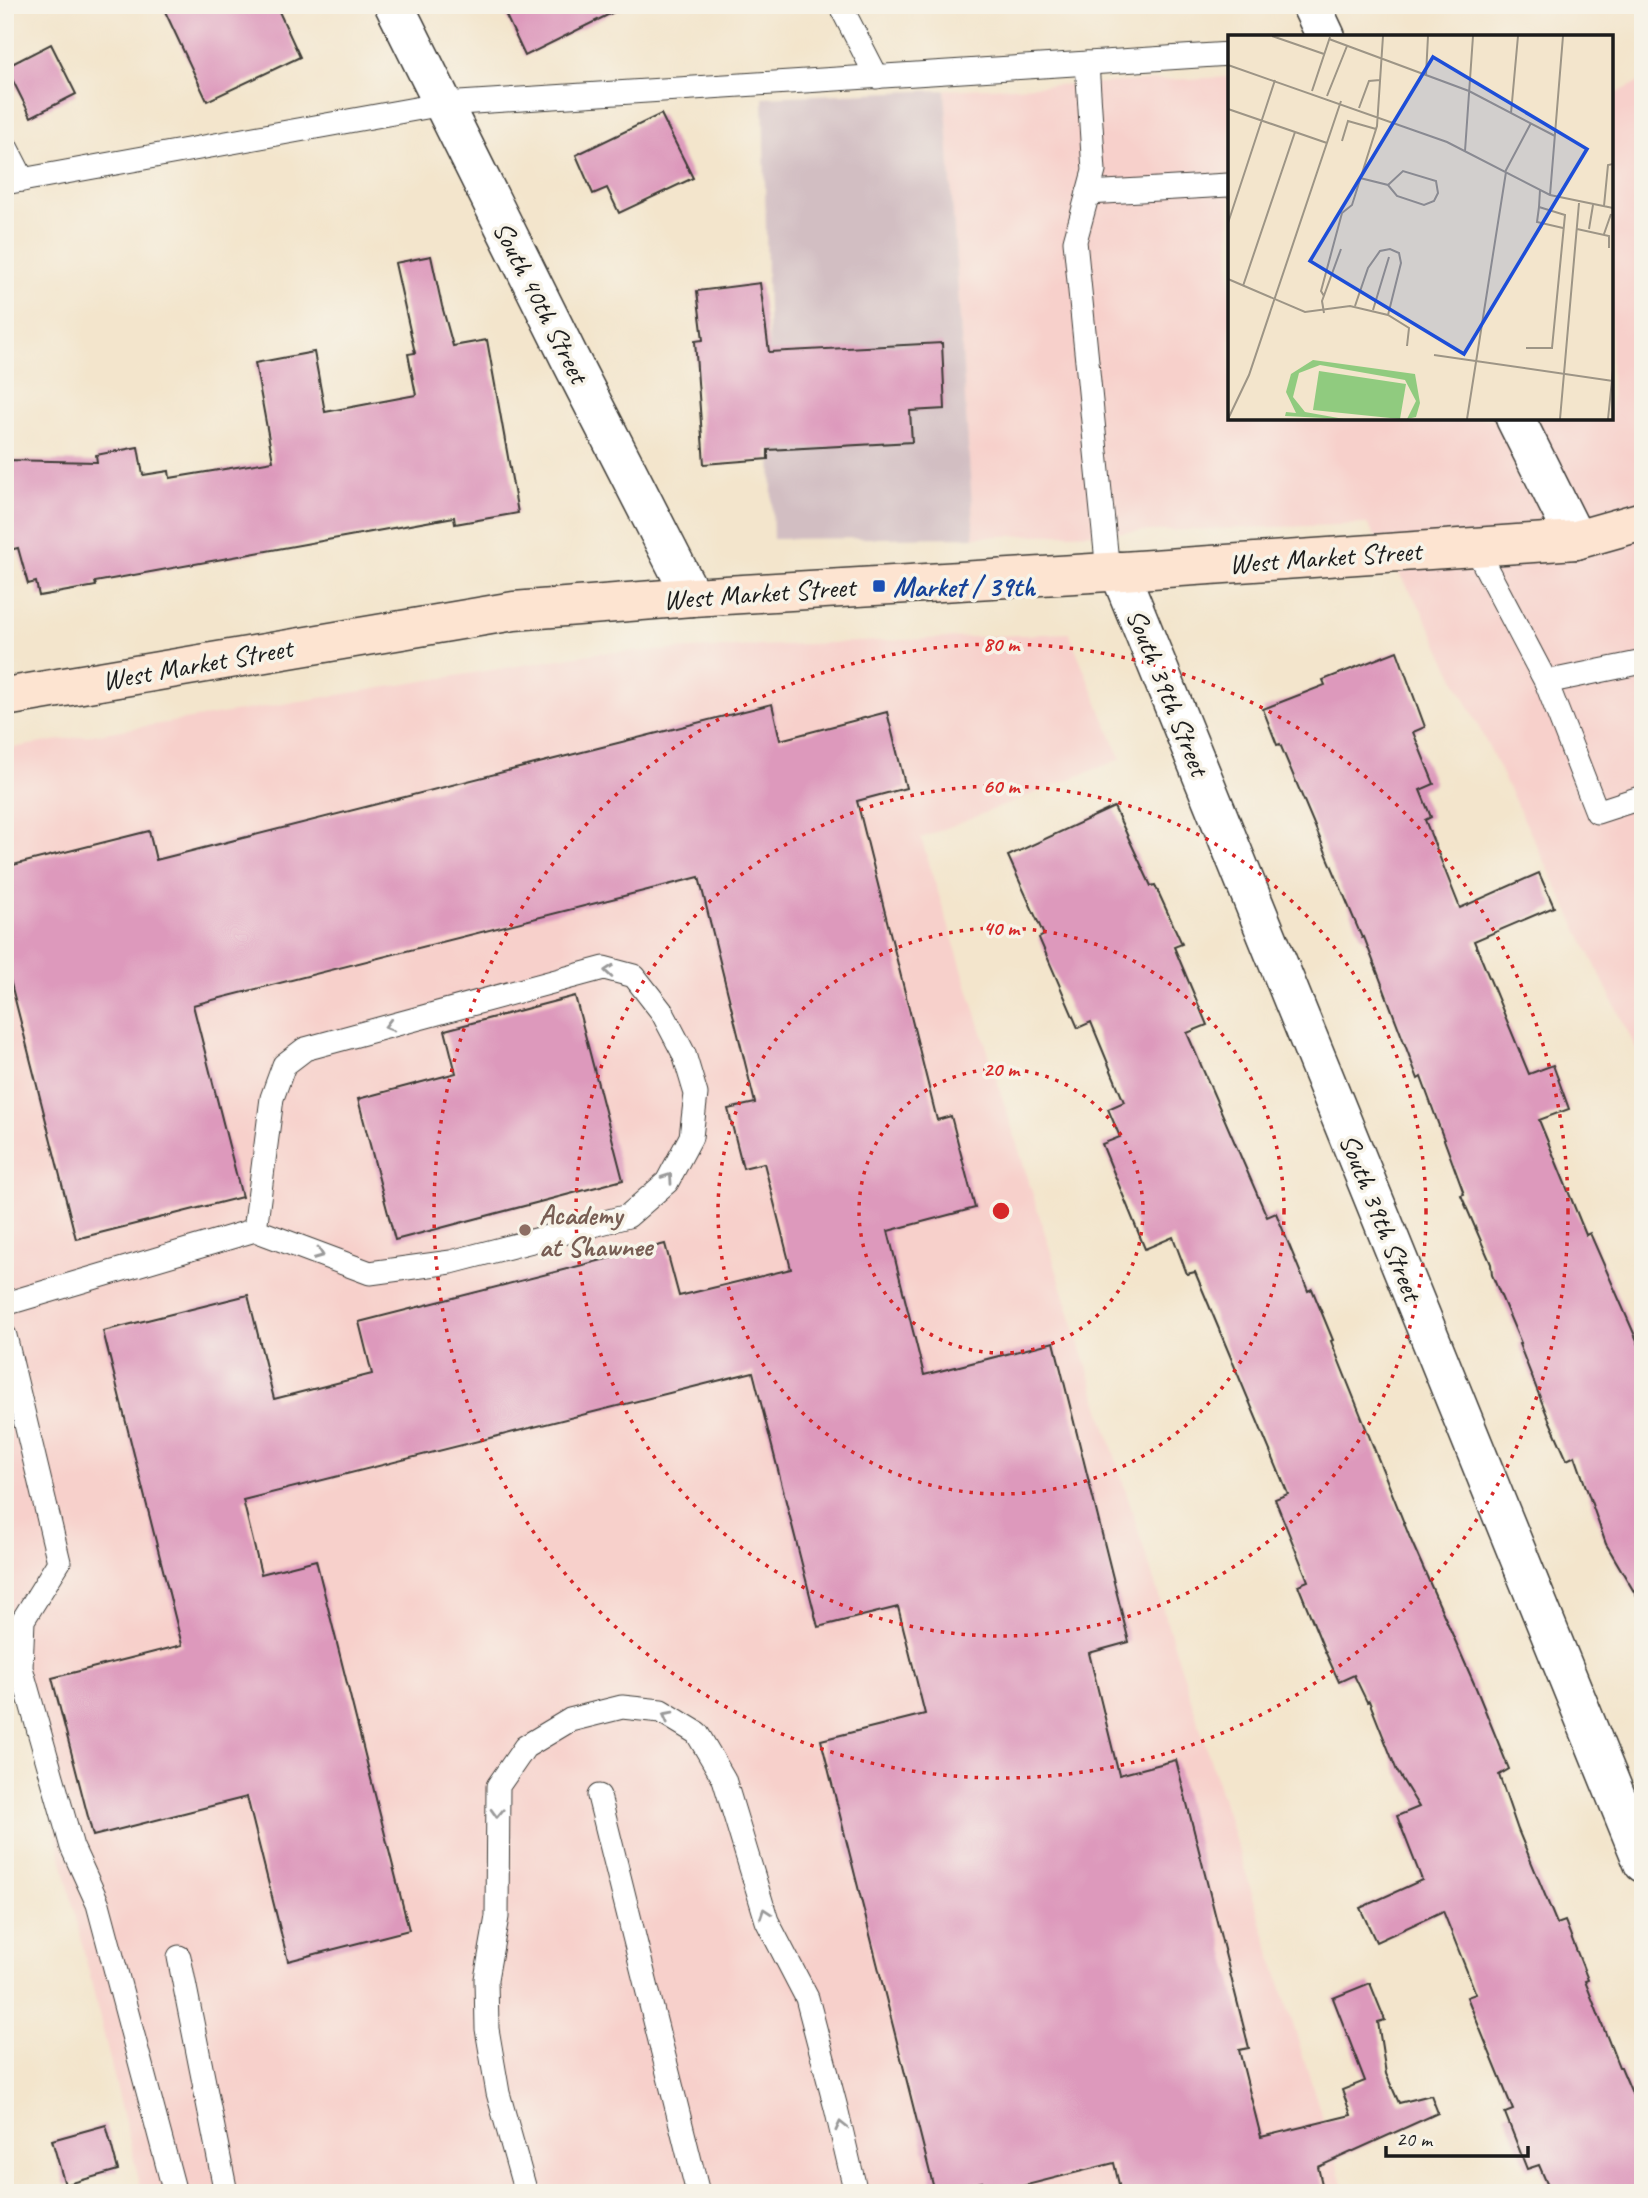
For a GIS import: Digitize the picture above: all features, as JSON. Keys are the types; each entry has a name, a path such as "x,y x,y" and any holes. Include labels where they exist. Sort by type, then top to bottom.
{"street":[{"name":"South 40th Street","path":"394,5 692,597"},
{"path":"1311,5 1325,35"},
{"path":"1516,420 1576,540"},
{"name":"West Market Street","path":"5,697 514,611 1576,540 1643,521"},
{"name":"South 39th Street","path":"1114,572 1643,1863"}],"lane":[{"path":"841,5 877,76"},
{"path":"5,145 14,181 443,104 1228,54"},
{"path":"1087,63 1094,171 1075,241 1114,572"},
{"path":"1088,193 1228,185"},
{"path":"1475,547 1546,682 1597,812 1643,797"},
{"path":"1546,682 1643,662"},
{"path":"5,1304 255,1230 370,1273 451,1262 628,1216 667,1182 691,1137 696,1094 684,1054 662,1012 634,976 604,968 305,1049 284,1065 272,1098 255,1230"},
{"path":"5,1336 59,1562 23,1620 21,1668 72,1847 98,1904 175,2193"},
{"path":"526,2193 498,2093 487,2029 486,1979 497,1917 498,1786 525,1747 570,1720 622,1707 661,1711 697,1733 724,1779 767,1921 807,1998 856,2193"},
{"path":"599,1796 698,2193"},
{"path":"179,1957 226,2193"}],"shaded area":[{"path":"1228,77 1228,420 1613,420 1613,95 1643,80 1643,1063 1420,607 1367,524 974,537 945,90"},
{"path":"945,90 974,537 773,539 763,97"},
{"name":"Academy at Shawnee","path":"1069,633 1121,759 921,838 1346,2193 142,2193 5,1623 5,749 597,653"}],"building":[{"path":"162,5 276,5 300,57 207,101"},
{"path":"501,5 628,5 525,56"},
{"path":"51,44 76,94 31,117 6,67"},
{"path":"661,114 693,178 619,213 607,188 593,194 576,155"},
{"path":"431,256 453,346 487,340 518,513 455,524 454,517 95,582 96,586 39,596 36,582 28,584 18,548 5,551 5,460 97,462 96,455 138,447 143,475 169,471 170,478 273,461 255,363 314,352 325,412 416,395 408,354 415,353 395,263"},
{"path":"760,283 769,352 942,343 945,409 910,411 912,442 768,450 768,459 704,464 695,341 703,340 697,291"},
{"path":"1397,651 1425,727 1413,732 1434,784 1420,790 1431,817 1425,820 1460,908 1539,873 1554,907 1474,941 1529,1074 1553,1065 1569,1109 1539,1120 1586,1235 1590,1233 1643,1354 1643,1607 1606,1544 1575,1456 1567,1460 1547,1415 1519,1344 1521,1343 1492,1275 1491,1264 1461,1195 1464,1194 1421,1077 1418,1079 1364,937 1362,938 1263,709 1325,685 1323,680"},
{"name":"Academy at Shawnee","path":"772,704 780,740 887,712 906,788 857,801 937,1120 951,1116 975,1208 888,1231 924,1375 1054,1342 1129,1642 1089,1653 1119,1775 1176,1760 1249,2048 1239,2050 1261,2137 1351,2115 1342,2090 1365,2081 1333,1998 1370,1983 1385,2020 1378,2022 1386,2074 1399,2103 1431,2095 1438,2113 1318,2167 1324,2193 1121,2193 1114,2163 995,2193 985,2193 982,2182 935,2193 821,1740 925,1714 898,1607 818,1627 753,1372 243,1500 261,1574 316,1560 409,1930 288,1961 247,1797 93,1836 52,1678 182,1645 103,1331 248,1295 274,1399 372,1374 359,1322 665,1244 679,1296 791,1269 764,1163 743,1168 728,1109 755,1103 699,877 193,1005 242,1197 76,1239 5,960 5,867 149,831 156,860"},
{"path":"1114,807 1182,944 1174,947 1207,1025 1187,1033 1267,1217 1276,1213 1308,1291 1312,1289 1410,1538 1509,1769 1499,1775 1518,1830 1557,1924 1565,1921 1588,1980 1585,1981 1643,2119 1643,2184 1621,2193 1551,2193 1539,2165 1527,2169 1505,2113 1513,2110 1467,1997 1476,1994 1443,1911 1376,1942 1360,1908 1422,1880 1397,1816 1419,1807 1397,1771 1369,1701 1367,1702 1354,1675 1339,1682 1324,1649 1298,1585 1308,1581 1275,1499 1288,1494 1195,1272 1187,1274 1173,1237 1145,1249 1102,1144 1120,1137 1108,1109 1124,1102 1091,1022 1078,1028 1039,938 1044,935 1008,856"},
{"path":"575,996 623,1180 395,1240 358,1099 456,1073 445,1030"},
{"path":"106,2125 118,2170 65,2185 52,2140"}],"place":[{"name":"Market / 39th","path":"879,586"},
{"name":"Academy at Shawnee","path":"525,1230"}]}
